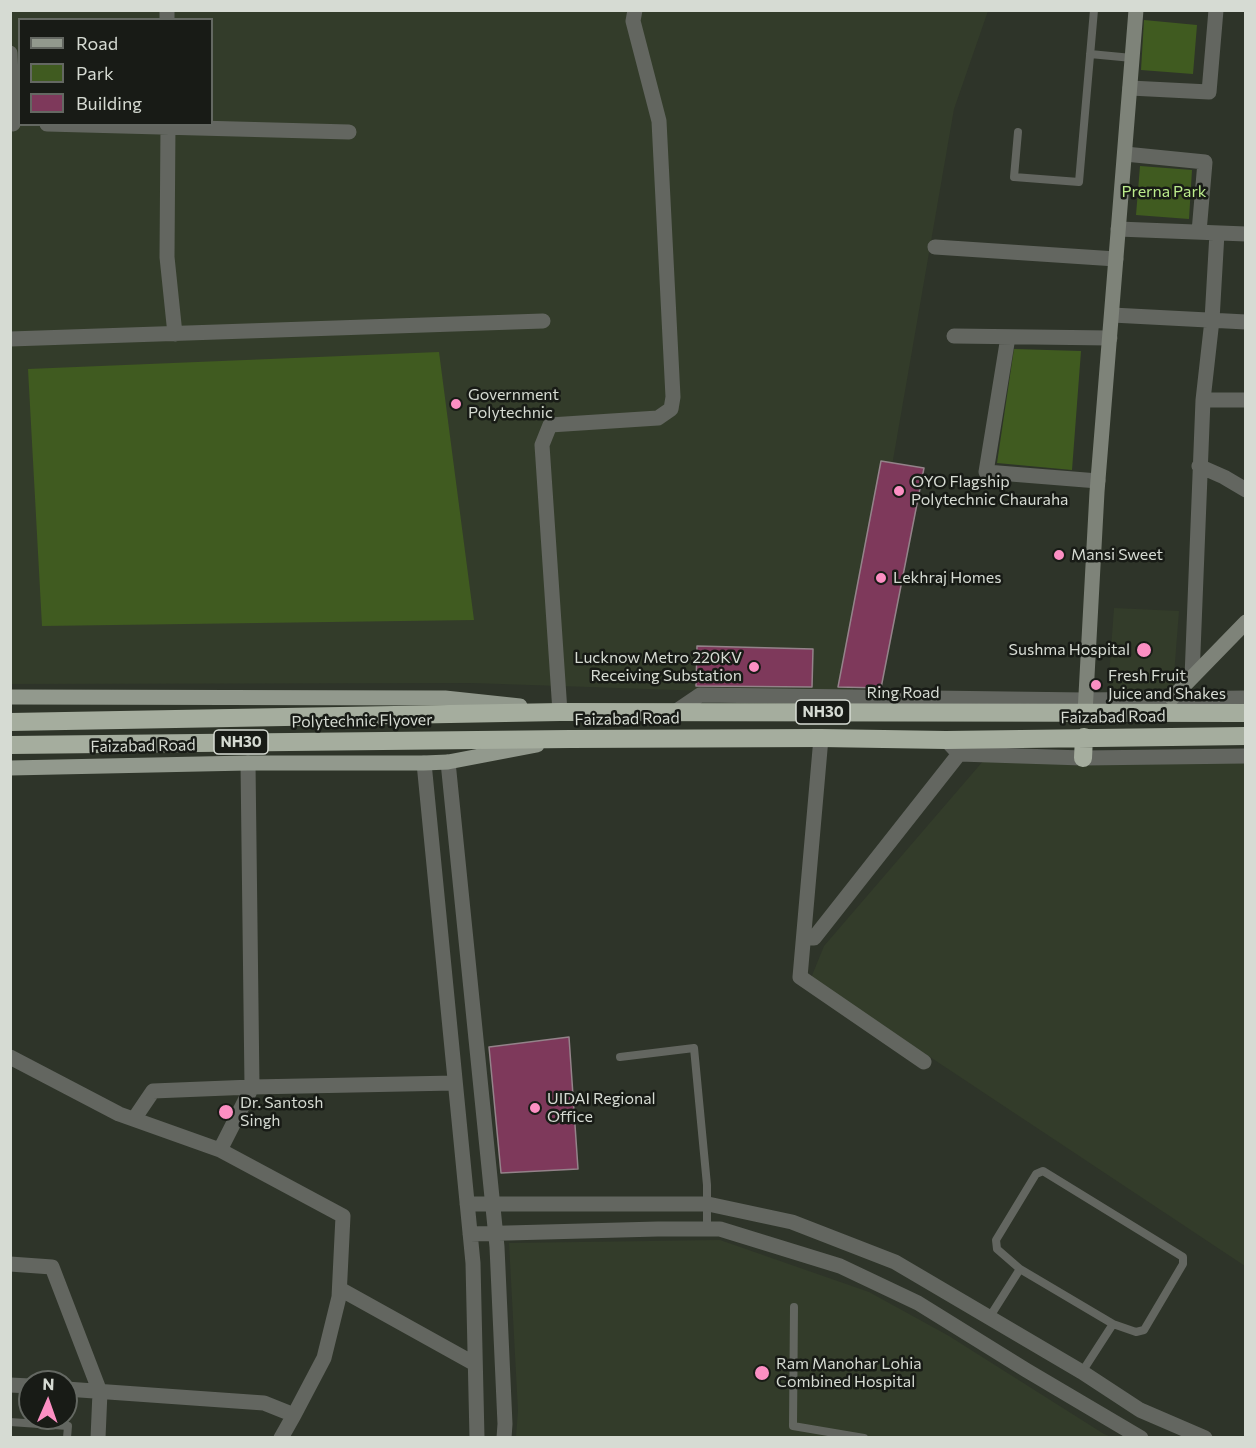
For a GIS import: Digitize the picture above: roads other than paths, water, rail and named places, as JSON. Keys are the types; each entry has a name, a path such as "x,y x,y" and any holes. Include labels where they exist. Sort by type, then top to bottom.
{"highway":[{"name":"Ring Road","path":"560,712 1085,706 1245,712"},
{"name":"Polytechnic Flyover","path":"10,722 560,712"},
{"name":"Faizabad Road","path":"570,739 946,740 1245,736"},
{"path":"1083,758 1084,737"},
{"name":"Polytechnic Flyover","path":"10,745 570,739"}],"main road":[{"name":"Faizabad Road","path":"10,697 444,698 560,712"},
{"name":"Faizabad Road","path":"10,768 448,762 570,739"}],"street":[{"path":"560,712 542,445 550,425 658,418 671,409 673,397 659,121 633,21 634,10"},
{"path":"1136,10 1098,481 1085,706 1172,698 1245,698"},
{"path":"1130,88 1209,92 1216,10"},
{"path":"10,53 14,124"},
{"path":"175,334 167,257 168,126 350,132"},
{"path":"1125,154 1205,162 1199,232"},
{"path":"1119,229 1245,234"},
{"path":"1192,677 1199,466 1217,233"},
{"path":"934,247 1116,259"},
{"path":"1112,315 1245,322"},
{"path":"10,339 543,321"},
{"path":"954,336 1110,339"},
{"path":"1008,337 986,472 1098,481"},
{"path":"1203,400 1245,400"},
{"path":"1199,466 1224,477 1245,490"},
{"path":"1172,698 1245,622"},
{"path":"821,738 800,977 924,1062"},
{"path":"946,740 959,754 1083,758 1245,756"},
{"path":"804,938 814,938 959,754"},
{"path":"448,762 495,1233 505,1412 504,1437"},
{"path":"424,763 473,1263 477,1437"},
{"path":"220,1150 252,1087 248,764"},
{"path":"438,910 463,908"},
{"path":"10,1057 119,1114 220,1150 343,1216 339,1297 324,1358 281,1437"},
{"path":"134,1119 153,1091 455,1083"},
{"path":"467,1204 708,1204 792,1222 895,1262 1082,1372 1140,1410 1205,1437"},
{"path":"615,1204 615,1230"},
{"path":"470,1234 720,1229 840,1266 918,1303 1026,1370 1141,1437"},
{"path":"10,1264 52,1267 100,1392 98,1437"},
{"path":"340,1289 476,1364"},
{"path":"78,1390 264,1403 294,1415"}],"lane":[{"path":"1018,132 1014,177 1079,182 1094,10"},
{"path":"1090,54 1132,58"},
{"path":"620,1057 694,1048 708,1204 707,1229"},
{"path":"1043,1171 1182,1257 1183,1264 1144,1330 1136,1332 1113,1324 1020,1269 997,1249 996,1240 1036,1174 1043,1171"},
{"path":"989,1318 1020,1269"},
{"path":"794,1307 793,1426 864,1437"},
{"path":"1082,1372 1113,1324"},
{"path":"10,1422 68,1426 67,1437"}],"place":[{"name":"Government Polytechnic","path":"456,404"},
{"name":"OYO Flagship Polytechnic Chauraha","path":"899,491"},
{"name":"Mansi Sweet","path":"1059,555"},
{"name":"Lekhraj Homes","path":"881,578"},
{"name":"Sushma Hospital","path":"1144,650"},
{"name":"Lucknow Metro 220KV Receiving Substation","path":"754,667"},
{"name":"Fresh Fruit Juice and Shakes","path":"1096,685"},
{"name":"UIDAI Regional Office","path":"535,1108"},
{"name":"Dr. Santosh Singh","path":"226,1112"},
{"name":"Ram Manohar Lohia Combined Hospital","path":"762,1373"}],"park label":[{"name":"Prerna Park","path":"1164,192"}]}
